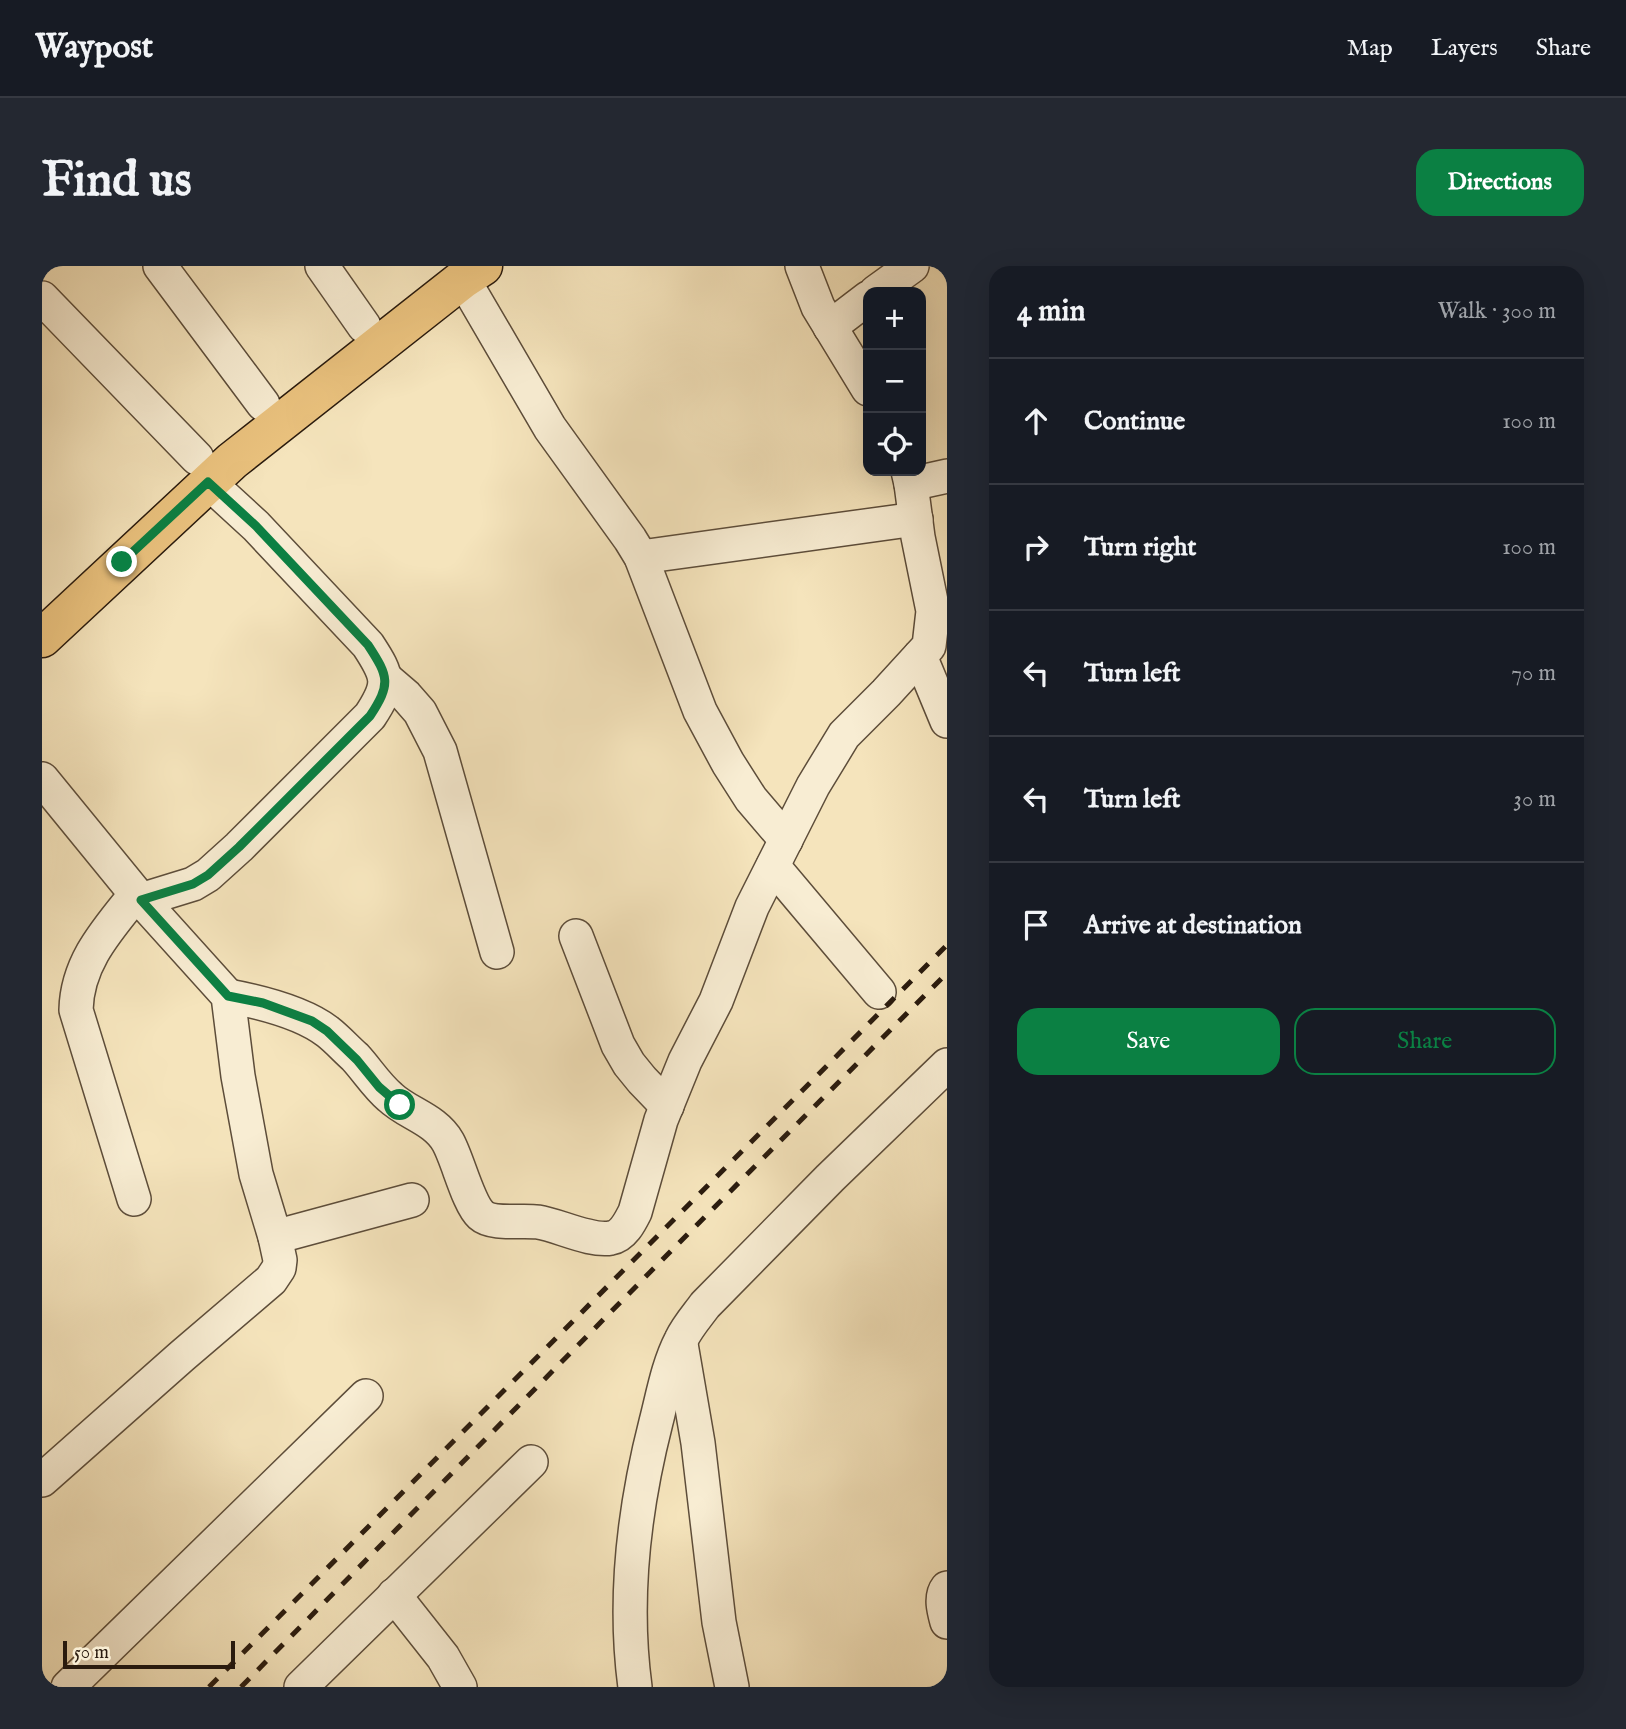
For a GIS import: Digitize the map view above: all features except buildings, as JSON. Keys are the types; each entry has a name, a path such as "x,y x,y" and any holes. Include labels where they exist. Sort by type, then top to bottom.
{"main road":[{"path":"42,638 263,404 364,326 463,270"},
{"path":"42,603 203,470 268,432 463,270"}],"street":[{"path":"160,266 263,404"},
{"path":"322,266 364,326"},
{"path":"802,266 818,307 863,381"},
{"path":"883,287 912,266"},
{"path":"463,270 550,428 619,522 640,557 700,711 779,853 879,992"},
{"path":"42,298 368,645 381,664 385,678 385,688 380,701 370,716 239,847 208,875 193,884 138,897 104,934 90,956 81,975 76,1010 134,1199"},
{"path":"830,327 863,302"},
{"path":"947,476 910,477 933,611 932,648 947,721"},
{"path":"640,557 916,519"},
{"path":"228,996 263,1003 312,1021 327,1031 391,1098 440,1130 448,1142 476,1209 487,1219 541,1223 603,1238 618,1235 630,1223 635,1212 661,1119 685,1061 716,1001 752,907 813,786 844,735 932,648"},
{"path":"385,678 420,712 440,751 497,952"},
{"path":"42,779 138,897 228,996 238,1076 256,1174 280,1260 279,1268 271,1280 42,1480"},
{"path":"576,936 618,1045 629,1064 667,1106"},
{"path":"635,1687 631,1647 631,1566 638,1505 652,1440 680,1342 705,1305 830,1178 947,1065"},
{"path":"275,1237 412,1200"},
{"path":"680,1342 698,1443 719,1622 732,1687"},
{"path":"68,1687 366,1396"},
{"path":"301,1687 531,1462"},
{"path":"947,1588 943,1601 947,1622"},
{"path":"394,1595 443,1657 460,1687"}],"railway":[{"path":"209,1687 947,945"},
{"path":"241,1687 947,973"}],"route":[{"path":"122,562 208,482 256,526 368,645 381,664 385,688 370,716 239,847 208,875 193,884 141,900 228,996 263,1003 312,1021 327,1031 357,1060 379,1087 400,1105"}]}
